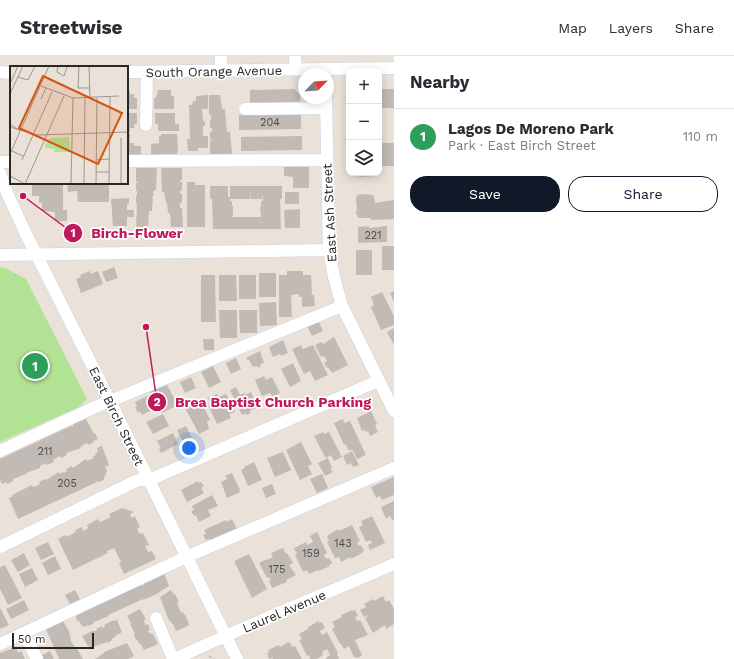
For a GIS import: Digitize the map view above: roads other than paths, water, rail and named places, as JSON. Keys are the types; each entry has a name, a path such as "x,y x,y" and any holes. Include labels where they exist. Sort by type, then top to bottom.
{"street":[{"path":"221,56 221,70"},
{"path":"295,56 296,70"},
{"name":"South Orange Avenue","path":"334,71 394,68"},
{"name":"South Orange Avenue","path":"128,72 296,70"},
{"path":"0,72 10,73"},
{"path":"146,125 147,72"},
{"path":"246,109 313,104"},
{"name":"East Ash Street","path":"326,104 329,250 334,277 342,306 394,411"},
{"path":"128,162 326,160"},
{"name":"East Birch Street","path":"0,173 7,193 36,254 238,659"},
{"path":"0,255 329,250"},
{"path":"0,451 110,401 342,306"},
{"path":"0,547 138,480 149,480 378,381"},
{"path":"0,644 186,556 394,468"},
{"name":"Laurel Avenue","path":"174,659 394,564"},
{"path":"156,618 174,659"},
{"path":"24,633 36,659"}],"place":[{"name":"Birch-Flower","path":"23,196"},
{"name":"Brea Baptist Church Parking","path":"146,327"},
{"name":"Lagos De Moreno Park","path":"35,366"}]}
